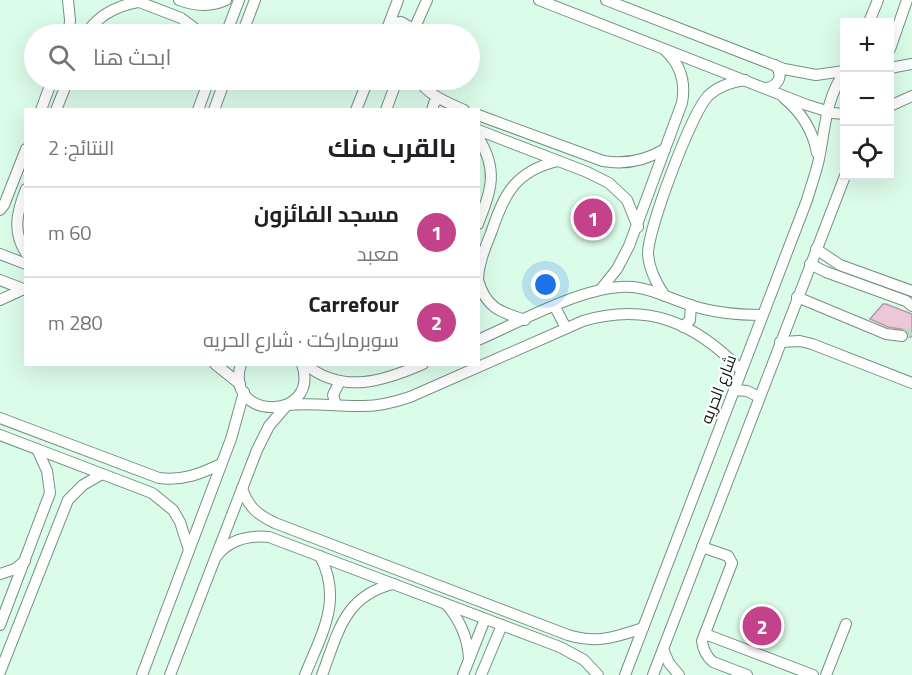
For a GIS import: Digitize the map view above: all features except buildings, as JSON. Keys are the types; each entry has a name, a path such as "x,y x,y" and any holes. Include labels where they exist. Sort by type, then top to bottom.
{"street":[{"path":"68,0 71,24"},
{"path":"181,18 186,13 183,1 210,5 226,0"},
{"path":"230,24 239,0"},
{"path":"246,24 255,0"},
{"path":"390,24 398,0"},
{"path":"417,24 425,5 433,0"},
{"path":"539,0 827,111 840,113"},
{"path":"606,0 775,65 806,74 840,72"},
{"path":"894,29 907,0"},
{"path":"95,24 111,10 136,1 181,18 190,24"},
{"path":"870,18 876,2"},
{"path":"601,289 624,258 685,92 679,67 663,48"},
{"path":"894,67 912,64"},
{"path":"772,90 779,80 780,72 775,65"},
{"name":"شارع الحريه","path":"625,675 807,200 819,160 827,111 840,79"},
{"path":"665,296 651,271 649,243 685,139 701,105 710,95 727,84 747,80"},
{"path":"42,108 48,90"},
{"path":"57,108 64,90"},
{"path":"199,108 205,90"},
{"path":"215,108 221,90"},
{"path":"357,108 364,90"},
{"path":"387,108 393,90"},
{"path":"427,90 438,99 459,108"},
{"path":"772,90 790,102 809,129 819,160"},
{"path":"62,96 67,108"},
{"path":"894,104 912,96"},
{"path":"433,108 438,99"},
{"path":"480,116 603,161 635,162 665,149"},
{"path":"480,131 598,176 627,200 643,231 652,229"},
{"path":"671,133 678,132 685,139"},
{"path":"480,141 490,162 491,189 480,219"},
{"path":"18,211 9,211 2,207 24,154"},
{"path":"480,268 482,256 506,194 523,175 540,166 558,161"},
{"path":"598,176 604,170 603,161"},
{"path":"653,675 843,180"},
{"path":"491,189 500,188 506,194"},
{"path":"24,194 16,225 18,238 24,250"},
{"path":"816,249 840,266 912,291"},
{"path":"0,254 24,263"},
{"path":"810,264 912,306"},
{"path":"0,280 24,290"},
{"path":"480,286 488,302 497,310 525,320"},
{"path":"480,339 601,289 634,287 691,306 726,314 762,315"},
{"path":"0,300 24,290"},
{"path":"797,297 886,334 902,336"},
{"path":"683,327 690,320 691,306"},
{"path":"555,307 566,328"},
{"path":"170,675 242,488 269,426 287,405 379,405 410,397 566,328 604,315 625,313 646,314 683,327 715,345 741,370"},
{"path":"780,342 800,341 812,344 912,383"},
{"path":"217,366 242,388 255,404 263,408 279,408 295,400 304,385 304,366"},
{"path":"142,675 236,423 242,388 241,366"},
{"path":"307,366 340,381 371,383 385,380 418,366"},
{"path":"336,405 333,395 340,381"},
{"path":"734,390 747,391 759,397"},
{"path":"0,418 159,478 184,479 197,476 221,464"},
{"path":"0,435 152,493 164,500 180,522 189,550"},
{"path":"0,625 50,493 47,471 37,449"},
{"path":"0,672 68,500 82,484 102,474"},
{"path":"152,493 159,487 159,478"},
{"path":"242,488 249,505 256,513 275,523 578,638 604,640 644,628"},
{"path":"50,493 58,493 68,500"},
{"path":"269,537 270,529 275,523"},
{"path":"216,557 223,547 233,541 257,536 269,537 573,652 598,675"},
{"path":"702,547 728,556 732,563 702,641 703,647 708,658 747,675"},
{"path":"305,675 329,614 331,590 320,556"},
{"path":"0,574 15,569 25,561"},
{"path":"324,673 350,608 369,592 393,584"},
{"path":"446,604 463,629 469,659"},
{"path":"329,614 336,613 344,619"},
{"path":"463,675 485,619"},
{"path":"826,675 846,624"},
{"path":"481,675 502,625"},
{"path":"705,634 813,675"},
{"path":"573,652 578,648 578,638"},
{"path":"663,649 669,663 679,675"}],"tunnel":[{"path":"902,336 912,329"}],"place":[{"name":"مسجد الفائزون","path":"593,218"},
{"name":"Carrefour","path":"762,626"}]}
